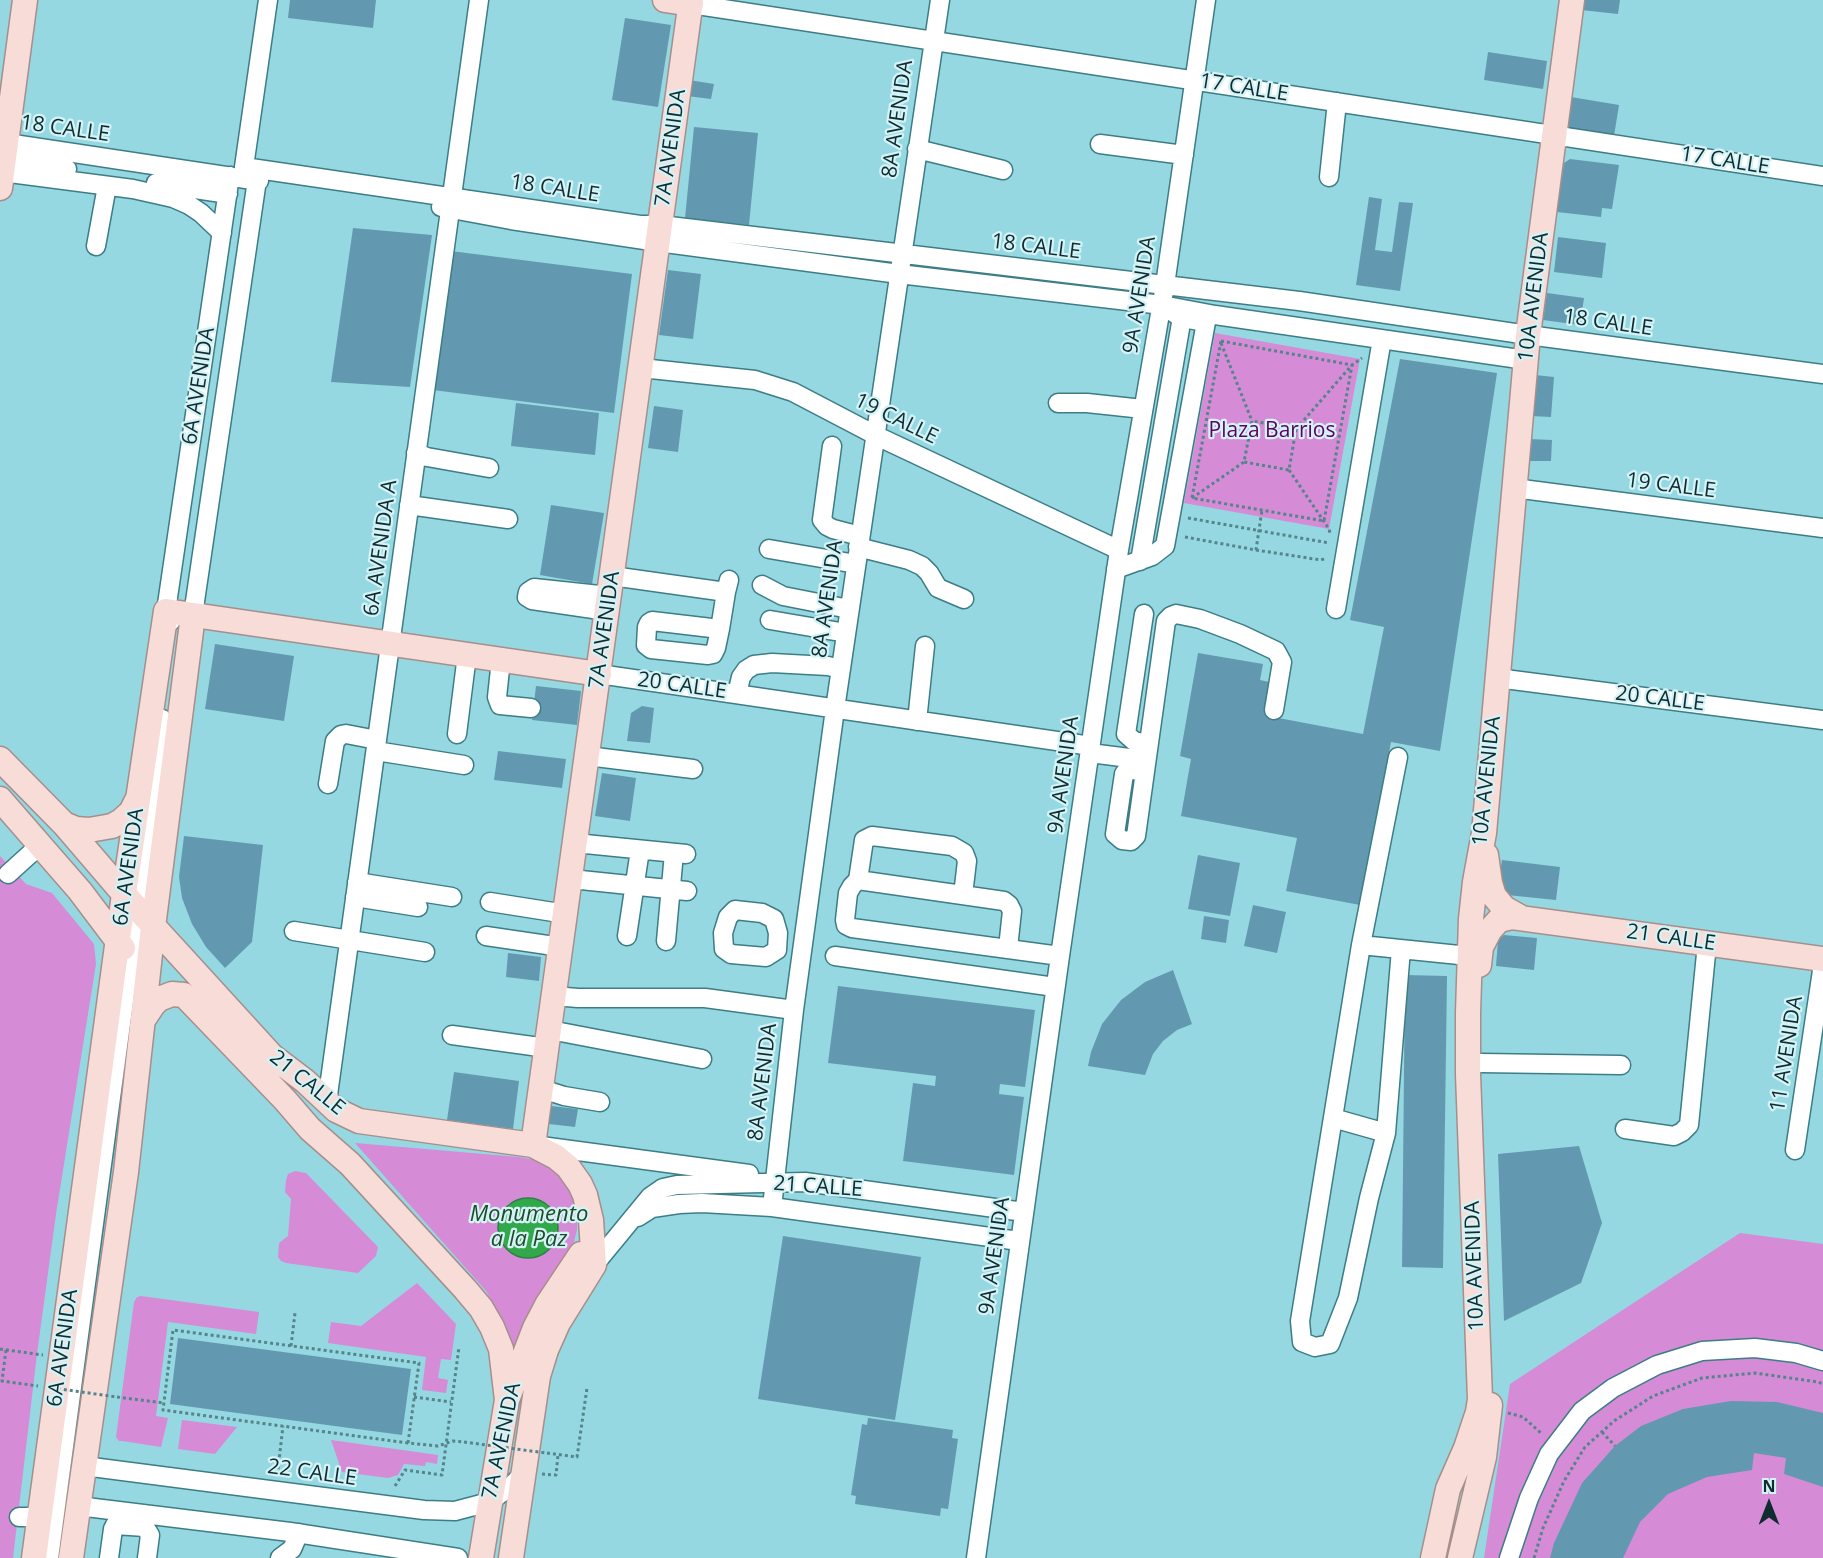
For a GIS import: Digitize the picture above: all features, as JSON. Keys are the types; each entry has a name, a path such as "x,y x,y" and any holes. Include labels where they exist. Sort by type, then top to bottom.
{"main road":[{"path":"1,165 24,0"},
{"name":"17 CALLE","path":"665,0 691,2"},
{"name":"10A AVENIDA","path":"1433,1558 1448,1489 1472,1430 1480,1399 1469,1097 1469,956 1475,882 1484,833 1528,335 1543,283 1554,135 1572,0"},
{"name":"7A AVENIDA","path":"534,1145 691,2"},
{"name":"20 CALLE","path":"166,611 599,674"},
{"name":"6A AVENIDA","path":"34,1558 29,1517 124,950 139,798 166,611"},
{"name":"6A AVENIDA","path":"71,1558 126,1172 153,927 193,615"},
{"name":"21 CALLE","path":"0,759 64,824 153,927 272,1056 305,1081 336,1110 359,1121 534,1145"},
{"path":"64,824 88,831 112,826 131,812 139,798"},
{"path":"0,799 80,891 147,981"},
{"path":"1484,833 1490,883 1494,896 1504,908 1520,917"},
{"name":"10A AVENIDA","path":"1460,1558 1484,1457 1489,1424 1491,1379 1480,1063 1479,960 1481,947 1490,930 1499,920 1507,917 1520,917"},
{"name":"21 CALLE","path":"1520,917 1823,959"},
{"name":"21 CALLE","path":"143,1020 159,999 172,994 184,995 310,1129 350,1164 481,1308 501,1349 507,1400"},
{"path":"272,1056 314,1108 350,1164"},
{"path":"534,1145 556,1157 568,1167 580,1185 588,1205 594,1265"},
{"name":"7A AVENIDA","path":"481,1558 507,1400 535,1328 547,1305 592,1236"},
{"name":"7A AVENIDA","path":"512,1558 538,1376 558,1323 594,1265"}],"street":[{"name":"6A AVENIDA","path":"193,615 240,180 268,0"},
{"name":"6A AVENIDA A","path":"327,1102 478,0"},
{"name":"8A AVENIDA","path":"772,1207 794,1010 835,709 932,40 940,0"},
{"name":"9A AVENIDA","path":"976,1558 1055,987 1116,569 1162,305 1206,0"},
{"name":"17 CALLE","path":"691,2 1823,176"},
{"path":"1329,177 1337,102"},
{"path":"1101,144 1184,155"},
{"path":"917,149 1003,170"},
{"name":"18 CALLE","path":"1,165 315,187 451,202 510,220 902,253 1299,301 1528,335 1823,374"},
{"path":"1,165 173,198 189,204 222,232"},
{"name":"6A AVENIDA","path":"166,611 222,232 240,180"},
{"path":"96,246 107,186"},
{"name":"18 CALLE","path":"659,233 898,274 1162,305 1215,315 1526,360"},
{"path":"1116,569 1152,556 1165,546 1206,322 1181,318 1162,305"},
{"path":"1140,561 1181,318"},
{"path":"1336,609 1382,339"},
{"name":"19 CALLE","path":"641,368 755,380 793,392 875,434 1119,550"},
{"path":"1058,403 1087,403 1143,409"},
{"path":"832,446 822,520 858,549"},
{"path":"416,453 489,468"},
{"name":"19 CALLE","path":"1514,488 1823,528"},
{"path":"409,505 508,519"},
{"path":"769,549 858,549 909,560 922,566 938,588 964,599"},
{"path":"762,585 783,596 849,609"},
{"path":"610,594 727,586 720,629"},
{"path":"130,901 174,626 166,611"},
{"path":"1144,614 1126,734 1134,741 1146,759"},
{"path":"1146,759 1166,621 1176,614 1200,619 1276,651 1282,662 1274,710"},
{"path":"770,620 846,633"},
{"path":"917,721 925,646"},
{"path":"456,734 466,655"},
{"path":"501,660 497,697 500,705 531,708"},
{"path":"737,694 741,677 753,665 772,663 828,666 841,669"},
{"name":"20 CALLE","path":"599,674 917,721 1146,759"},
{"name":"20 CALLE","path":"1497,678 1823,720"},
{"path":"328,784 335,741 341,735 346,734 376,745 464,765"},
{"path":"587,756 693,769"},
{"path":"1398,757 1361,945 1300,1321 1302,1342 1315,1347 1330,1344 1348,1298 1369,1198 1386,1132 1401,949"},
{"path":"963,895 967,861 964,853 952,846 872,836 864,840 858,880 848,893 844,920 846,925 852,928 1060,956"},
{"path":"575,843 680,854 679,890 666,941"},
{"path":"8,874 40,845"},
{"path":"627,936 640,850"},
{"path":"571,879 679,890"},
{"path":"858,880 1004,901 1012,911 1008,948"},
{"path":"356,890 453,897"},
{"path":"356,890 418,907"},
{"path":"490,902 566,914"},
{"path":"294,931 425,952"},
{"path":"778,933 804,938"},
{"path":"486,936 561,947"},
{"path":"1625,1129 1674,1136 1689,1125 1707,944"},
{"path":"1361,945 1469,956"},
{"path":"49,1558 124,950"},
{"path":"834,956 1055,987"},
{"name":"11 AVENIDA","path":"1795,1150 1823,964"},
{"path":"554,996 705,998 794,1010"},
{"path":"452,1035 548,1039 702,1059"},
{"path":"1480,1063 1621,1065"},
{"path":"542,1089 564,1096 600,1102"},
{"path":"1333,1118 1386,1132"},
{"name":"21 CALLE","path":"534,1145 774,1180 806,1182 1024,1212"},
{"name":"21 CALLE","path":"594,1265 650,1197 663,1188 677,1185 774,1180"},
{"name":"21 CALLE","path":"626,1225 652,1208 702,1203 772,1207 1020,1241"},
{"path":"1509,1558 1529,1498 1549,1454 1582,1411 1614,1388 1657,1365 1702,1352 1755,1348 1796,1353 1823,1361"},
{"name":"22 CALLE","path":"84,1466 424,1510 455,1511 489,1503 525,1478"},
{"path":"500,1558 525,1478"},
{"path":"78,1506 298,1533 458,1558"},
{"path":"109,1558 115,1525 145,1527 150,1535 147,1558"},
{"path":"280,1558 292,1549 298,1533"}],"path":[{"path":"1231,343 1232,336"},
{"path":"1221,341 1352,365"},
{"path":"1192,498 1244,462 1252,421 1221,341"},
{"path":"1192,498 1221,341"},
{"path":"1359,354 1363,356"},
{"path":"1324,521 1289,470 1296,429 1352,365 1363,356"},
{"path":"1363,356 1364,362"},
{"path":"1324,521 1352,365"},
{"path":"1252,421 1296,429"},
{"path":"1244,462 1289,470"},
{"path":"1192,498 1324,521"},
{"path":"1256,550 1262,510"},
{"path":"1181,517 1333,544"},
{"path":"1179,536 1321,560 1330,555"},
{"path":"291,1346 294,1313"},
{"path":"408,1443 419,1363 173,1330 163,1410 408,1443 438,1446 453,1441 577,1457 587,1388"},
{"path":"395,1486 405,1470 442,1475 459,1347"},
{"path":"0,1349 37,1354"},
{"path":"6,1350 2,1381 164,1403"},
{"path":"1534,1558 1543,1528 1564,1481 1585,1447 1614,1421 1653,1396 1702,1378 1755,1373 1823,1384"},
{"path":"414,1397 452,1402"},
{"path":"1507,1413 1523,1417 1539,1431"},
{"path":"278,1469 283,1426"},
{"path":"1602,1432 1615,1446"},
{"path":"525,1478 556,1475 558,1455"}],"green space":[{"name":"Plaza Barrios","path":"1215,333 1360,359 1329,529 1184,503"},
{"path":"0,856 26,884 52,893 94,944 96,964 56,1214 13,1558 0,1558"},
{"path":"355,1143 535,1160 549,1167 570,1187 575,1198 577,1214 577,1230 573,1246 513,1348 500,1315 486,1291"},
{"path":"295,1171 306,1173 378,1247 376,1256 358,1273 286,1263 278,1257 279,1243 288,1236 291,1199 285,1192 286,1180 288,1174"},
{"path":"1740,1233 1823,1244 1823,1558 1484,1558 1510,1384"},
{"path":"417,1283 456,1324 451,1360 441,1359 438,1378 448,1380 446,1393 422,1390 426,1357 328,1343 331,1322 361,1326"},
{"path":"137,1297 259,1312 256,1334 168,1322 156,1416 168,1418 161,1447 119,1441 116,1437 134,1302"},
{"path":"182,1420 237,1427 215,1454 178,1449"},
{"path":"331,1440 438,1455 437,1464 426,1462 425,1466 404,1464 398,1475 388,1478 342,1472"}],"water":[{"name":"Monumento a la Paz","path":"522,1198 534,1198 545,1203 553,1211 558,1228 556,1240 545,1253 534,1258 522,1258 511,1253 503,1245 498,1234 498,1222 503,1211 511,1203"}],"building":[{"path":"290,0 376,0 373,28 288,18"},
{"path":"1582,0 1620,0 1618,14 1581,10"},
{"path":"625,18 671,25 658,107 612,100"},
{"path":"1488,52 1547,61 1543,89 1484,80"},
{"path":"689,80 714,84 711,99 687,96"},
{"path":"1571,97 1619,105 1614,136 1566,128"},
{"path":"694,127 758,133 749,225 685,218"},
{"path":"1570,159 1619,165 1612,209 1602,208 1601,217 1557,212 1564,163"},
{"path":"1369,197 1382,199 1375,250 1392,252 1399,202 1413,203 1400,291 1356,285"},
{"path":"353,228 432,235 410,387 331,382"},
{"path":"1558,237 1606,243 1602,278 1554,272"},
{"path":"443,250 632,274 614,413 425,389"},
{"path":"668,270 701,274 693,339 659,335"},
{"path":"1547,293 1584,298 1580,325 1543,320"},
{"path":"1400,359 1497,373 1440,751 1391,742 1360,905 1286,891 1297,838 1181,816 1191,759 1180,756 1198,653 1263,664 1260,680 1274,683 1268,716 1363,734 1384,627 1350,620"},
{"path":"1535,375 1554,377 1551,417 1531,416"},
{"path":"516,403 599,413 595,455 511,446"},
{"path":"654,406 683,410 678,452 648,448"},
{"path":"1529,439 1552,440 1551,461 1528,461"},
{"path":"551,505 604,513 592,584 540,575"},
{"path":"215,644 294,656 284,721 205,709"},
{"path":"536,686 581,691 577,725 532,720"},
{"path":"642,706 654,708 650,743 627,741 631,713"},
{"path":"498,751 566,759 562,788 494,780"},
{"path":"602,773 636,778 630,821 595,816"},
{"path":"184,836 263,845 252,942 225,968 206,947 192,924 182,898 179,877"},
{"path":"1198,855 1240,863 1230,916 1188,909"},
{"path":"1502,860 1560,867 1556,900 1507,895 1499,880"},
{"path":"1253,905 1286,912 1277,953 1244,946"},
{"path":"1204,916 1229,920 1226,943 1201,939"},
{"path":"1504,935 1537,938 1534,970 1496,966 1498,940"},
{"path":"508,953 541,957 539,981 506,977"},
{"path":"1173,970 1192,1024 1177,1030 1163,1041 1153,1054 1145,1075 1088,1066 1102,1024 1121,1000 1145,982"},
{"path":"1405,975 1447,976 1443,1268 1402,1267"},
{"path":"838,986 1035,1010 1025,1087 1000,1084 999,1094 1024,1097 1014,1175 903,1161 913,1083 935,1086 936,1076 828,1063"},
{"path":"454,1072 519,1081 513,1129 447,1120"},
{"path":"551,1106 578,1109 575,1127 549,1124"},
{"path":"1579,1146 1602,1223 1581,1283 1504,1321 1498,1154"},
{"path":"783,1236 921,1257 895,1420 758,1399"},
{"path":"178,1338 411,1369 402,1435 170,1404"},
{"path":"1731,1401 1777,1402 1823,1413 1823,1487 1784,1474 1786,1458 1754,1453 1752,1470 1707,1477 1668,1494 1640,1522 1623,1558 1550,1558 1554,1543 1582,1483 1615,1446 1641,1426 1683,1409"},
{"path":"868,1418 953,1430 952,1438 958,1439 948,1509 941,1508 940,1516 855,1504 856,1496 851,1495 862,1424 867,1425"}]}
